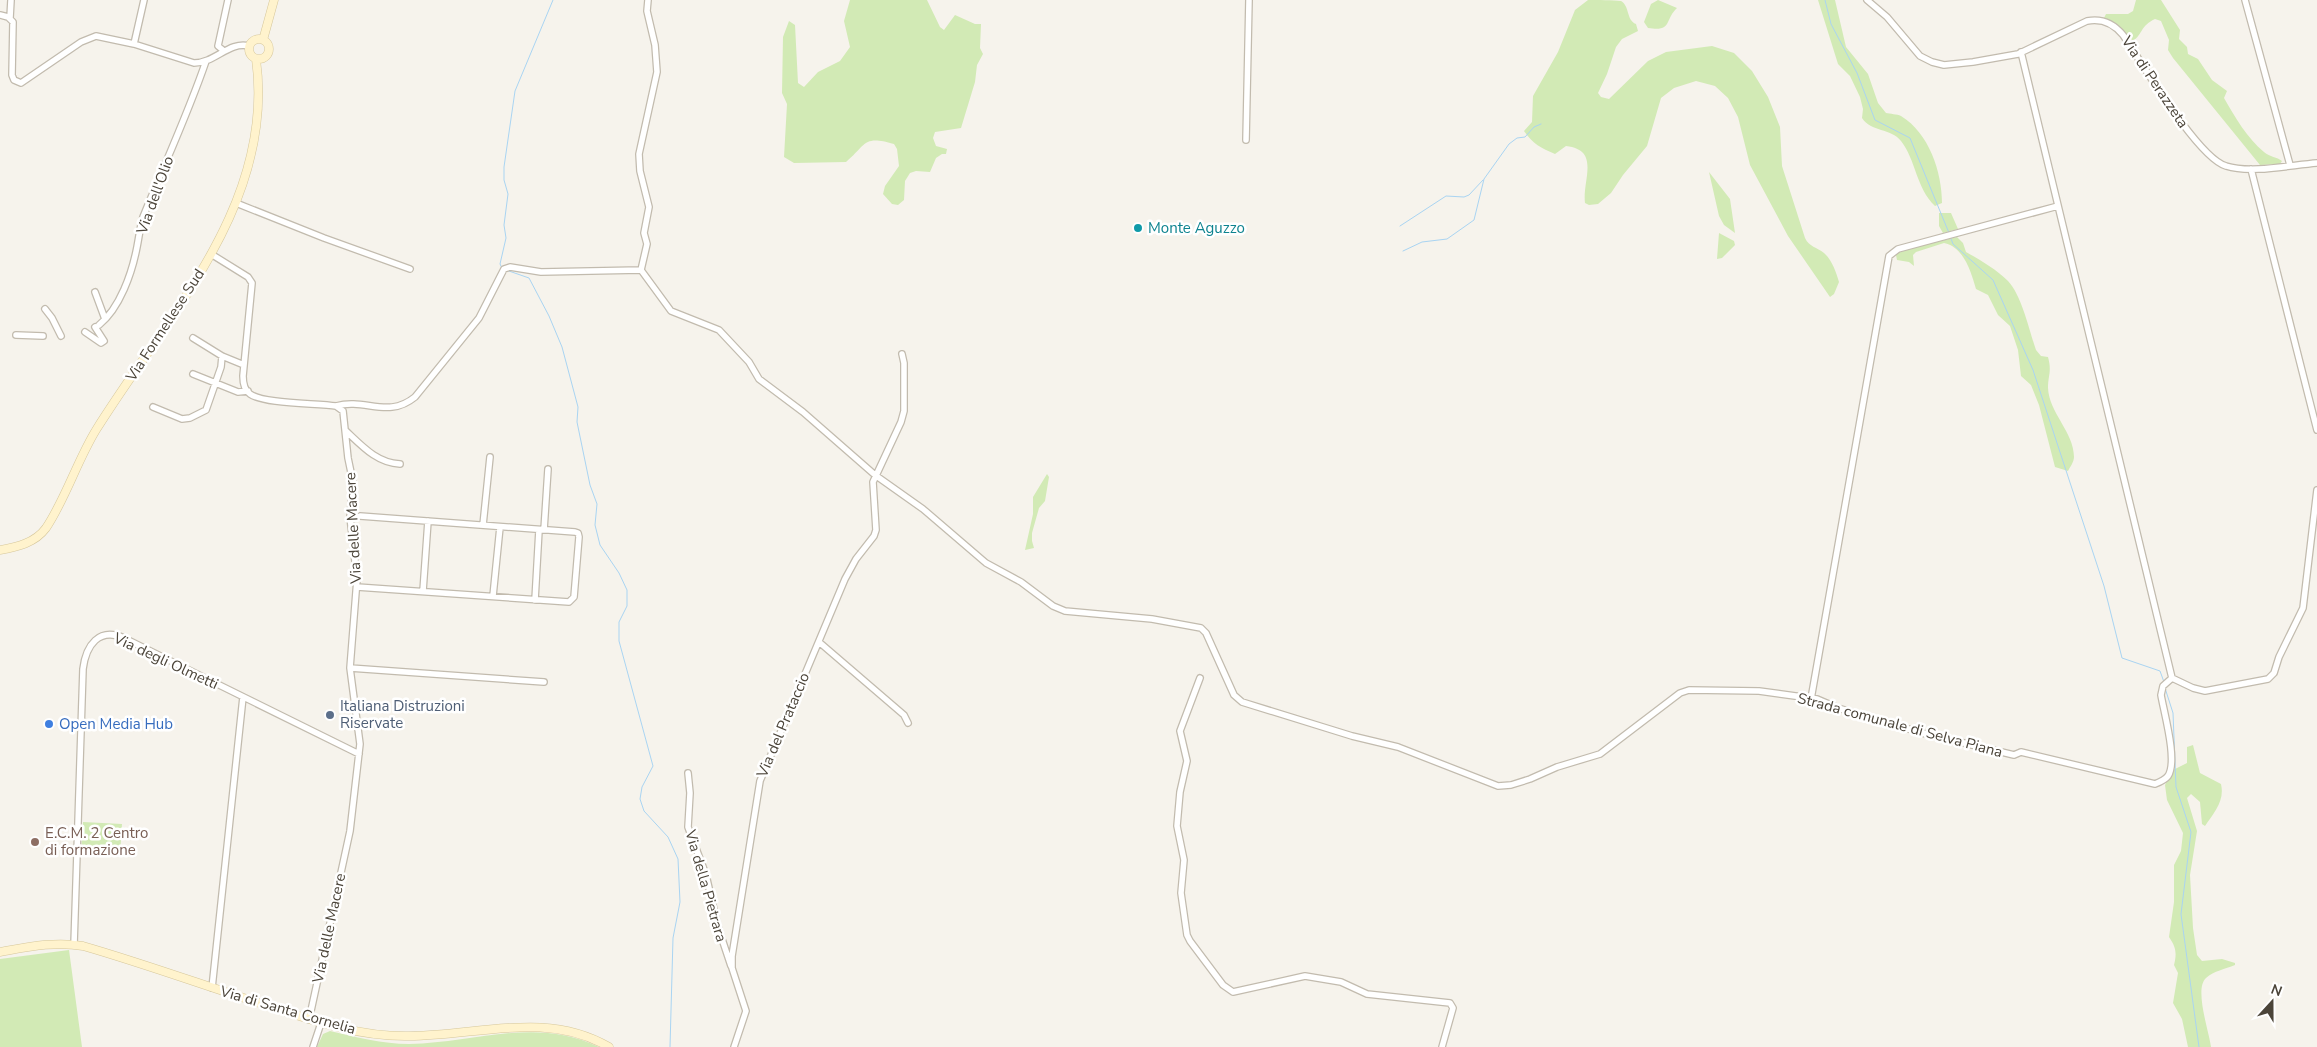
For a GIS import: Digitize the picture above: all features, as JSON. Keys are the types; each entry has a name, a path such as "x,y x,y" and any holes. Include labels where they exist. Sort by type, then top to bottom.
{"street":[{"path":"11,0 5,17 13,22 12,75 14,80 19,83 25,82 90,38 103,37 134,44 187,61 206,61 238,45 249,46 253,41 263,40 268,44 269,51 266,57 256,59"},
{"path":"134,44 144,0"},
{"path":"214,57 228,0"},
{"path":"263,40 274,0"},
{"path":"648,0 657,72 639,154 640,171 649,207 644,233 647,244 641,270 668,307 678,314 719,330 749,362 759,380 800,410 875,475 904,413 904,363 902,354"},
{"path":"1246,140 1249,0"},
{"name":"Via di Perazzeta","path":"1867,0 1887,17 1920,56 1932,62 1955,65 2021,52 2087,21 2098,20 2111,24 2123,35 2204,153 2223,166 2251,169 2317,163"},
{"path":"2245,0 2290,165"},
{"path":"218,46 224,51"},
{"name":"Via Formellese Sud","path":"0,550 30,542 46,528 94,434 211,254 236,203 250,164 260,106 256,59 250,55 249,46"},
{"path":"2021,52 2172,678 2193,688 2209,691 2268,679 2273,675 2279,657 2303,608 2317,490"},
{"name":"Via dell'Olio","path":"85,332 101,343 104,341 97,326 105,319 124,286 137,250 142,220 195,95 206,61"},
{"path":"2251,169 2317,430"},
{"path":"236,203 324,238 410,269"},
{"path":"1812,699 1885,266 1889,256 1898,249 2058,206"},
{"path":"211,254 245,275 252,283 243,383 248,391"},
{"path":"193,374 238,392 248,391 265,399 336,406 350,403 392,408 411,400 422,391 437,369 479,318 501,274 507,268 541,272 641,270"},
{"path":"95,292 105,319"},
{"path":"44,309 52,318 61,336"},
{"path":"16,335 43,336"},
{"path":"194,338 222,356 244,365"},
{"path":"153,408 182,419 190,418 206,410 222,356"},
{"name":"Via delle Macere","path":"309,1020 350,831 359,754 359,731 350,668 357,587 350,517 353,482 348,458 344,411 336,406"},
{"path":"346,431 377,458 391,464 400,464"},
{"path":"483,525 490,456"},
{"path":"535,600 548,470"},
{"name":"Strada comunale di Selva Piana","path":"875,475 916,503 983,561 1021,582 1057,608 1075,613 1152,619 1203,630 1234,695 1242,702 1352,736 1398,747 1493,785 1510,785 1530,779 1557,767 1600,754 1661,706 1680,693 1689,690 1759,691 1812,699 1942,738 2014,755 2021,752 2155,784 2166,778 2172,766 2161,691 2163,686 2172,678"},
{"name":"Via del Prataccio","path":"734,1047 746,1011 732,968 760,781 853,563 876,530 877,521 872,494 875,475"},
{"path":"357,587 569,602 574,597 578,534 575,532 360,516"},
{"path":"423,591 428,521"},
{"path":"493,596 500,526"},
{"name":"Via degli Olmetti","path":"74,944 83,671 84,661 93,643 102,636 116,635 359,754"},
{"path":"819,642 905,716 908,723"},
{"path":"350,668 544,682"},
{"path":"1200,678 1180,731 1187,761 1180,792 1177,826 1184,860 1181,893 1187,935 1190,941 1222,984 1234,992 1305,976 1341,982 1367,994 1450,1004 1453,1008 1442,1047"},
{"path":"212,988 243,697"},
{"name":"Via della Pietrara","path":"688,773 690,793 688,826 706,875 718,927 732,968"},
{"name":"Via di Santa Cornelia","path":"0,952 50,944 74,944 118,956 309,1020 365,1032 407,1036 504,1027 542,1027 579,1034 610,1047"},
{"path":"313,1047 321,1023"}],"green space":[{"path":"850,0 927,0 940,27 944,30 955,15 975,24 981,24 980,48 983,54 977,65 975,82 961,128 935,132 933,138 936,146 947,149 946,154 936,158 930,172 916,171 910,173 905,181 904,200 898,205 892,204 883,194 885,186 899,166 897,149 894,144 884,141 871,141 862,146 846,162 794,163 784,157 787,104 782,93 783,37 789,21 795,25 798,83 804,87 818,72 840,61 850,47 844,21"},
{"path":"1588,0 1621,1 1626,6 1638,31 1622,39 1616,47 1598,93 1601,97 1609,99 1648,61 1666,52 1712,46 1734,53 1752,71 1768,97 1780,127 1782,166 1805,238 1813,247 1827,256 1837,274 1839,282 1834,294 1830,297 1788,236 1750,165 1738,117 1728,98 1715,86 1696,81 1674,88 1661,98 1647,146 1611,193 1598,204 1589,205 1585,203 1587,160 1583,153 1566,146 1555,154 1538,145 1527,135 1524,131 1532,122 1533,96 1558,52 1575,10"},
{"path":"1658,0 1677,8 1665,27 1648,28 1644,22 1651,4"},
{"path":"1818,0 1835,0 1846,47 1868,74 1878,103 1886,113 1901,116 1911,123 1926,143 1932,154 1940,179 1942,203 1935,206 1929,199 1901,141 1892,134 1870,126 1862,118 1863,109 1860,97 1850,76 1838,64"},
{"path":"2136,0 2161,0 2180,30 2179,39 2187,47 2188,54 2198,59 2212,80 2227,91 2224,98 2247,134 2266,154 2282,161 2280,164 2260,165 2173,58 2168,50 2169,40 2161,21 2155,19 2150,22 2133,41 2120,27 2104,18 2106,14 2128,14 2133,11"},
{"path":"1709,172 1730,199 1735,233 1724,225 1719,216"},
{"path":"1939,213 1951,213 1958,229 1943,233 1939,226"},
{"path":"1719,233 1734,241 1735,245 1722,258 1717,259"},
{"path":"1957,237 1963,243 1966,252 1988,265 2013,287 2021,304 2036,350 2041,356 2048,357 2050,366 2049,397 2073,448 2074,459 2068,471 2055,467 2039,405 2031,385 2021,376 2018,350 2010,326 1998,315 1988,295 1976,289 1969,268 1962,255 1951,245 1944,243 1916,252 1913,255 1914,266 1909,262 1897,260 1896,255 1899,251"},
{"path":"1047,474 1049,477 1045,501 1039,508 1032,533 1034,548 1025,550 1033,514 1033,497"},
{"path":"2193,745 2200,773 2221,784 2222,790 2218,806 2205,826 2202,824 2200,802 2191,794 2187,798 2197,831 2190,875 2193,928 2197,955 2202,961 2222,959 2235,963 2235,965 2209,976 2203,983 2201,991 2203,1011 2211,1047 2188,1047 2182,1019 2173,1003 2178,973 2174,965 2175,950 2169,937 2174,902 2174,865 2181,851 2183,833 2167,800 2165,785 2173,770 2187,763 2187,747"},
{"path":"83,822 122,824 120,855 81,853"},
{"path":"69,950 82,1047 0,1047 0,959"},
{"path":"330,1031 359,1038 399,1044 434,1043 529,1032 552,1033 575,1038 599,1047 317,1047 323,1034"}],"waterway":[{"path":"502,268 500,264 506,238 504,225 508,194 504,180 504,167 515,91 553,0"},
{"path":"1825,0 1831,24 1857,73 1875,120 1910,138 1949,233"},
{"path":"1403,251 1422,242 1447,239 1474,220 1484,179 1509,144 1517,138 1525,137 1534,127 1541,124"},
{"path":"1400,226 1446,196 1464,197 1469,195 1483,180"},
{"path":"1950,236 1953,244 1993,280 2033,370 2104,586 2122,658 2160,671 2164,682"},
{"path":"506,270 529,278 549,316 562,347 578,407 577,422 590,485 597,504 595,525 600,545 619,573 627,590 627,606 619,622 619,641 653,766 642,787 640,799 644,811 668,837 678,859 680,902 673,938 670,1047"},
{"path":"2165,688 2173,713 2176,787 2191,832 2181,914 2199,1047"}],"place":[{"name":"Monte Aguzzo","path":"1138,228"},
{"name":"Italiana Distruzioni Riservate","path":"330,715"},
{"name":"Open Media Hub","path":"49,724"},
{"name":"E.C.M. 2 Centro di formazione","path":"35,842"}]}
